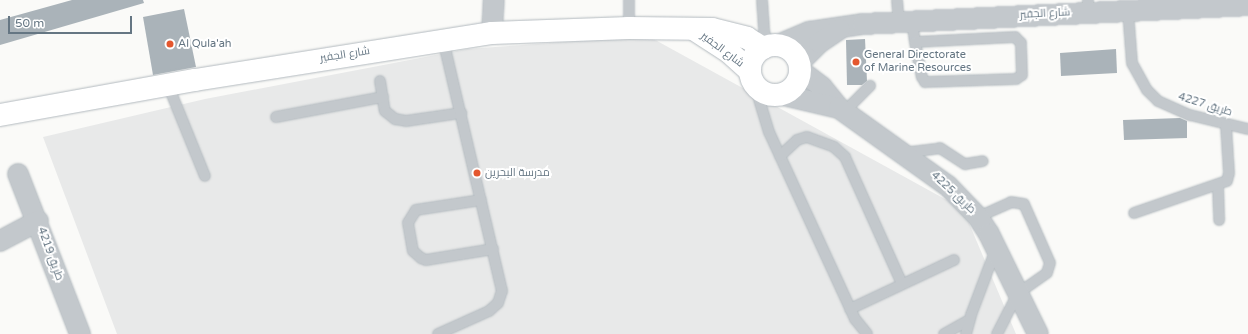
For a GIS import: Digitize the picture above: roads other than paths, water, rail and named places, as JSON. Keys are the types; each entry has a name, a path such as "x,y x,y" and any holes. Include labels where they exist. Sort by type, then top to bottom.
{"street":[{"path":"492,34 494,0"},
{"name":"شارع الجفير","path":"0,115 168,84 443,40 492,34 629,28 694,30 730,32 770,46 809,32 905,21 1088,6 1248,5"},
{"name":"شارع الجفير","path":"800,66 819,43 842,28"},
{"name":"شارع الجفير","path":"694,30 729,52 752,79"},
{"path":"770,46 794,52 800,66 796,85 784,94 768,94 752,79 753,58 770,46"},
{"name":"طريق 4225","path":"800,66 822,87 842,110 948,186 978,217 997,248 1038,334"},
{"name":"طريق 4225","path":"784,94 842,110"},
{"name":"طريق 4219","path":"18,174 38,221 80,334"},
{"path":"0,241 38,221"}],"lane":[{"path":"629,0 629,28"},
{"path":"762,0 764,32 770,46"},
{"path":"897,0 905,21 916,42 922,77 928,84 1016,79 1022,75 1020,43 1015,37 916,42"},
{"name":"طريق 4227","path":"1128,6 1132,63 1147,90 1158,101 1172,108 1226,125 1248,129"},
{"path":"438,334 489,311 498,303 502,284 443,40"},
{"path":"752,79 764,121 850,309 867,334"},
{"path":"380,81 385,111 400,121 461,113"},
{"path":"168,84 205,176"},
{"path":"842,110 870,86"},
{"path":"276,117 383,97"},
{"path":"1134,213 1218,186 1229,177 1226,125"},
{"path":"780,156 796,140 806,137 834,147 846,157 902,284"},
{"path":"902,152 940,148 965,164 983,161"},
{"path":"1218,186 1219,220"},
{"path":"482,200 416,210 408,223 413,251 421,258 426,260 494,249"},
{"path":"978,217 1012,202 1024,204 1050,267 1047,273 1018,293 997,334"},
{"path":"966,334 969,320 997,248"},
{"path":"850,309 954,260"},
{"path":"944,334 969,320"}],"place":[{"name":"Al Qula'ah","path":"170,44"},
{"name":"General Directorate of Marine Resources","path":"856,62"},
{"name":"مدرسة البحرين","path":"477,173"}]}
